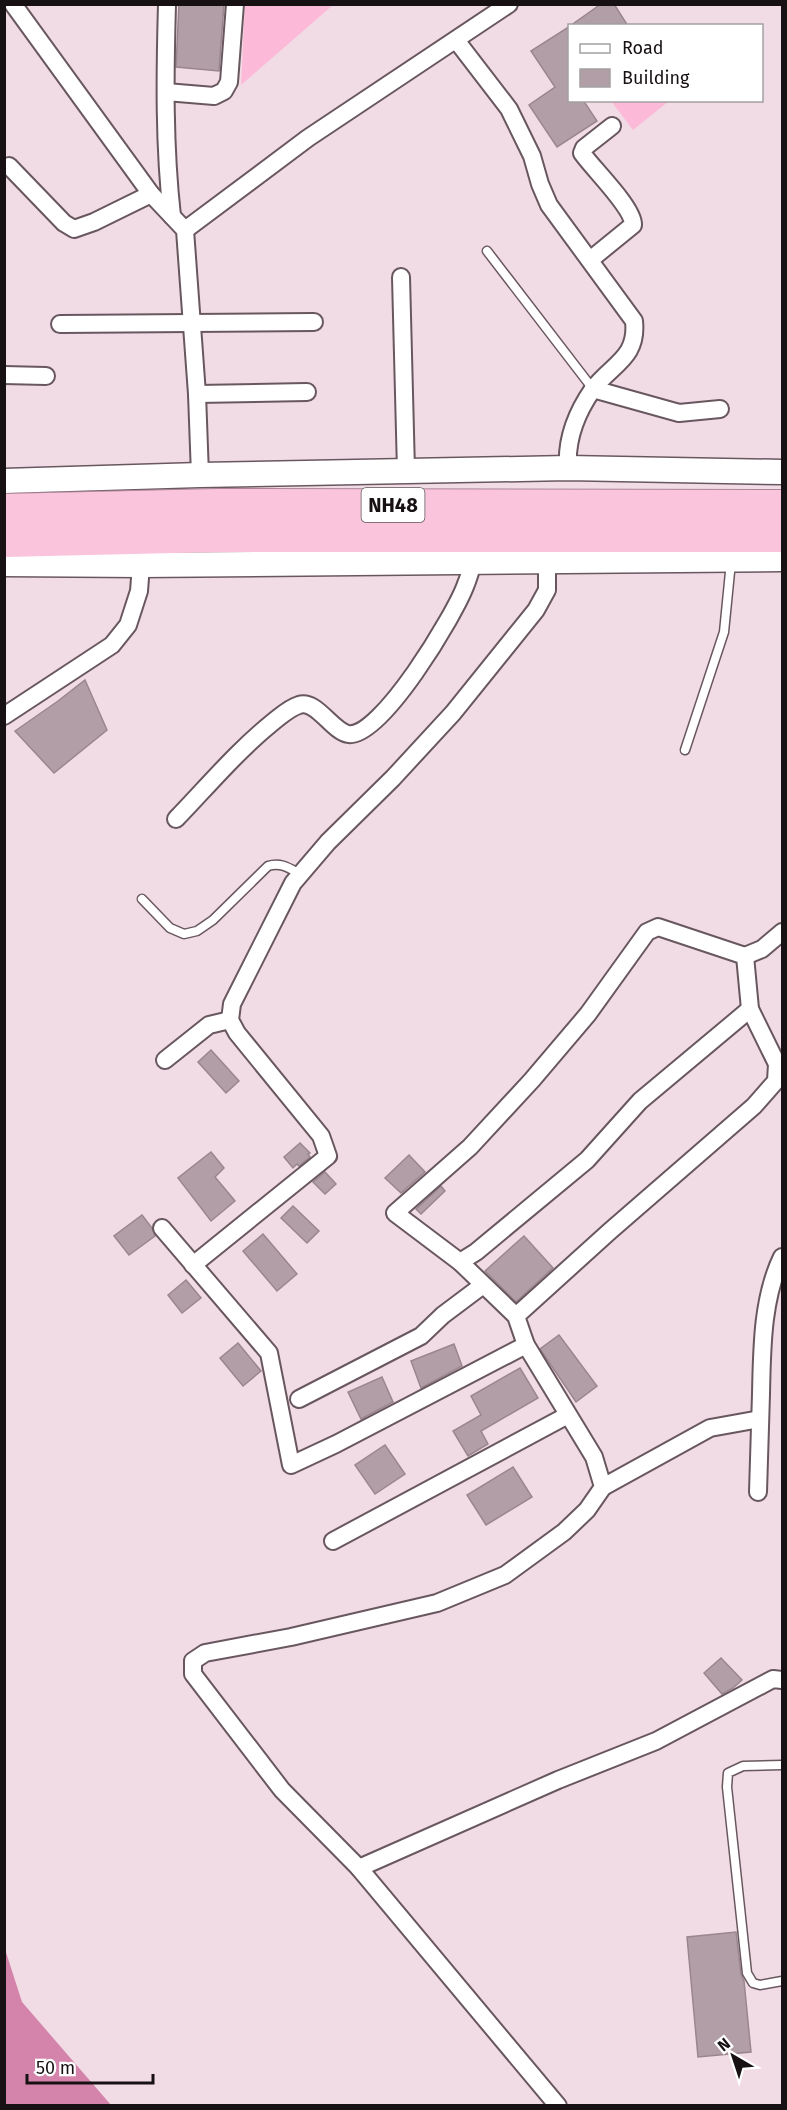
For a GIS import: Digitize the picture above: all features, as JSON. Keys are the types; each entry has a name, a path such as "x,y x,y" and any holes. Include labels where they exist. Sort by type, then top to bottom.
{"highway":[{"name":"NH48","path":"4,510 217,505 783,506"},
{"name":"NH48","path":"4,541 217,536 783,536"}],"street":[{"path":"13,4 151,194 185,230 193,324 200,475"},
{"path":"167,4 166,169 172,216"},
{"path":"166,92 214,96 224,91 229,82 235,4"},
{"path":"185,230 308,138 509,4"},
{"path":"456,40 509,109 532,156 549,205 634,321 636,336 628,353 593,389 572,427 568,468"},
{"path":"590,260 633,225 633,219 621,200 582,153 584,148 612,126"},
{"path":"9,166 64,223 74,229 94,222 151,194"},
{"path":"401,277 406,471"},
{"path":"60,324 314,322"},
{"path":"4,375 46,376"},
{"path":"593,389 680,413 720,409"},
{"path":"197,394 307,392"},
{"path":"4,481 568,468 783,472"},
{"path":"4,564 141,565 783,559"},
{"path":"193,1265 328,1156 321,1136 253,1054 230,1020 232,1004 293,883 328,842 393,778 445,721 536,610 547,590 547,561"},
{"path":"176,819 256,735 298,705 304,703 311,706 348,735 362,733 384,712 432,650 466,585 473,562"},
{"path":"4,716 112,645 128,625 139,591 141,565"},
{"path":"603,1487 594,1457 526,1345 516,1316 460,1262 395,1213 470,1147 532,1080 588,1014 647,932 657,927 745,956 762,949 783,932"},
{"path":"516,1316 610,1231 754,1107 776,1081 777,1064 750,1009 745,956"},
{"path":"460,1262 476,1252 587,1160 640,1101 750,1009"},
{"path":"165,1060 209,1025 230,1020"},
{"path":"162,1228 269,1353 291,1465 526,1345"},
{"path":"758,1492 762,1356 767,1307 777,1268 783,1257"},
{"path":"299,1399 421,1336 443,1315 483,1285"},
{"path":"333,1541 568,1415"},
{"path":"558,2106 359,1868 274,1780 193,1674 193,1661 205,1653 291,1637 437,1603 505,1575 564,1532 587,1510 603,1487 710,1428 760,1419"},
{"path":"359,1868 558,1780 656,1741 772,1679 783,1680"}],"lane":[{"path":"487,251 593,389"},
{"path":"685,750 724,632 731,558"},
{"path":"142,899 170,928 184,934 197,931 213,920 268,866 283,865 300,874"},
{"path":"783,1765 742,1766 728,1773 727,1787 747,1973 753,1983 760,1985 783,1981"}],"shaded area":[{"path":"245,4 333,5 241,85"},
{"path":"612,102 668,102 633,130"},
{"path":"4,1946 22,2002 111,2105 5,2105"}],"building":[{"path":"179,4 224,4 219,71 176,67"},
{"path":"601,4 614,4 627,24 573,24"},
{"path":"568,27 568,102 584,102 597,121 557,147 529,105 555,87 531,51"},
{"path":"85,680 107,730 54,773 15,731"},
{"path":"211,1050 239,1081 226,1093 198,1062"},
{"path":"300,1143 310,1153 308,1154 310,1157 293,1168 284,1157"},
{"path":"211,1152 224,1168 215,1177 235,1201 211,1221 178,1178"},
{"path":"409,1155 425,1172 401,1193 385,1178"},
{"path":"325,1172 336,1184 325,1194 313,1182"},
{"path":"441,1186 445,1191 421,1214 416,1209"},
{"path":"293,1206 319,1231 307,1243 281,1218"},
{"path":"142,1215 155,1236 129,1255 114,1236"},
{"path":"263,1234 297,1274 277,1291 243,1251"},
{"path":"524,1236 553,1268 516,1302 485,1271"},
{"path":"186,1280 201,1298 182,1313 168,1295"},
{"path":"559,1335 597,1386 576,1402 540,1349"},
{"path":"238,1343 261,1371 243,1386 220,1358"},
{"path":"454,1344 462,1366 421,1388 411,1361"},
{"path":"520,1368 538,1398 481,1431 488,1444 468,1456 453,1431 481,1415 471,1396"},
{"path":"382,1377 393,1402 361,1419 348,1392"},
{"path":"385,1445 405,1474 375,1494 355,1465"},
{"path":"513,1467 532,1497 486,1525 467,1495"},
{"path":"721,1658 742,1680 722,1694 704,1673"},
{"path":"736,1932 741,1974 744,1981 751,2052 698,2057 687,1937"}]}
